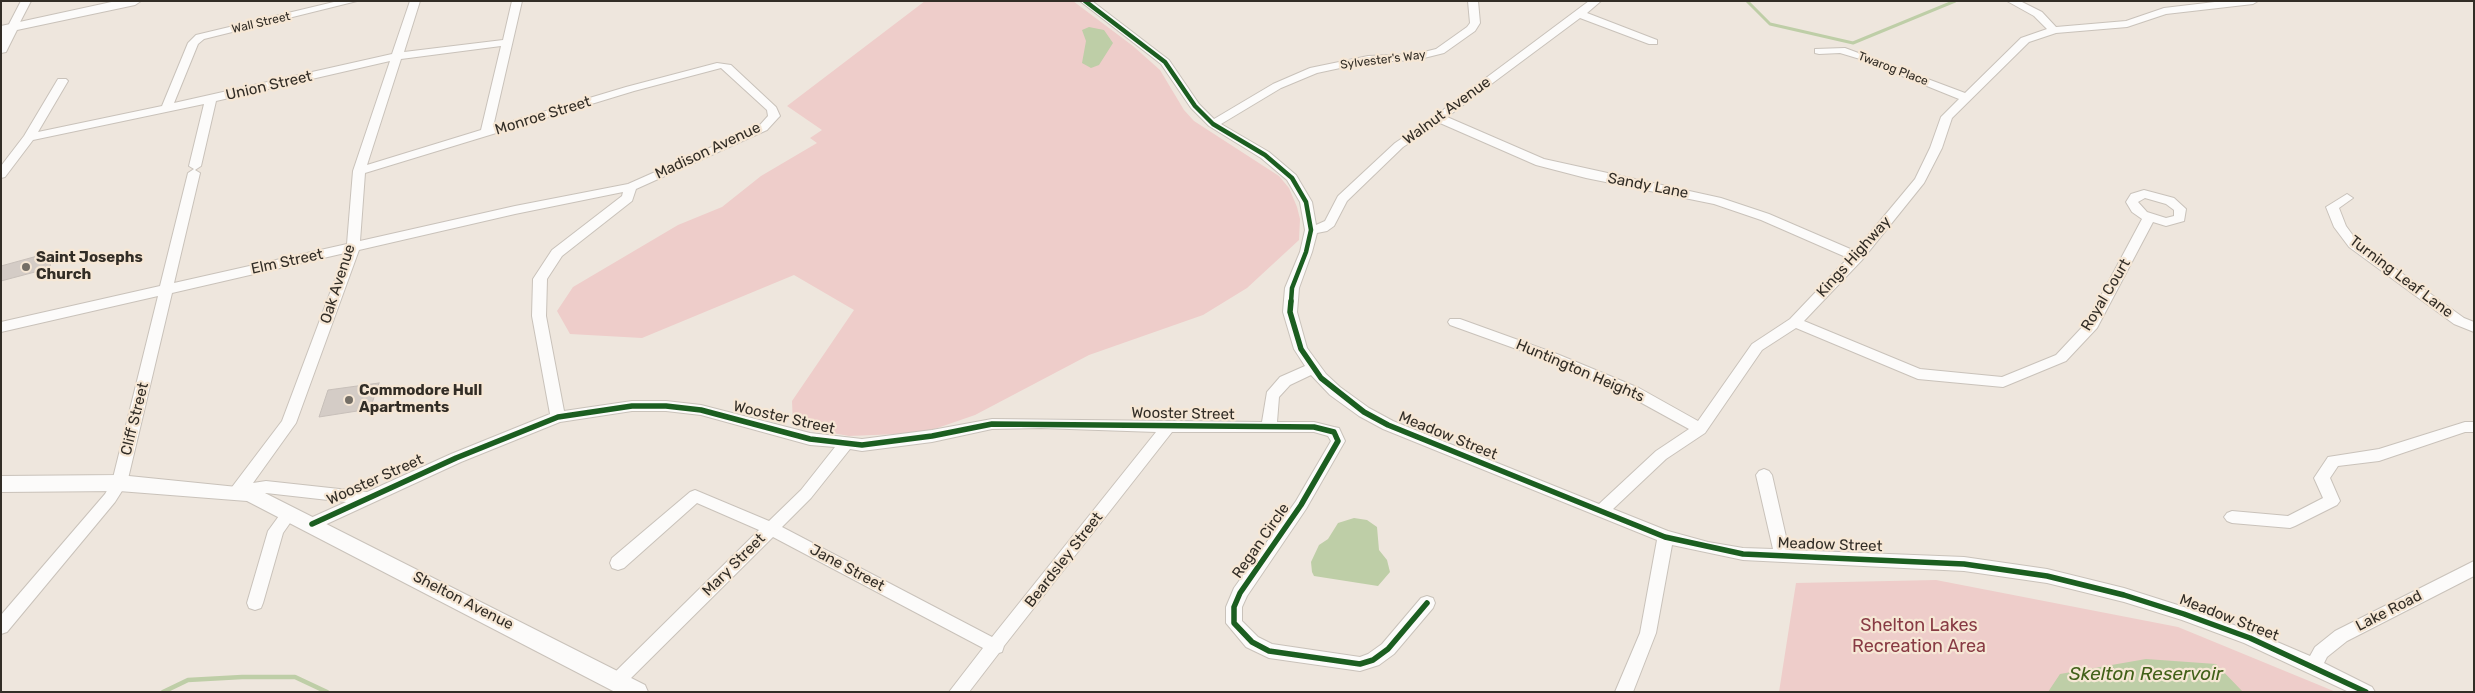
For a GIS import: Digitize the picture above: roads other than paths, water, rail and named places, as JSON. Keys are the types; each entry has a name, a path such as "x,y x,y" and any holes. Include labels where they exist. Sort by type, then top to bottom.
{"main road":[{"path":"1,49 7,29 135,1"},
{"name":"Wooster Street","path":"1,484 119,483 237,491 261,498 289,513"},
{"name":"Shelton Avenue","path":"289,513 637,692"}],"street":[{"path":"7,29 26,1"},
{"name":"Wall Street","path":"166,109 193,43 200,37 352,1"},
{"name":"Oak Avenue","path":"237,491 290,423 353,248 359,171 415,1"},
{"path":"486,132 509,42 517,1"},
{"path":"1085,1 1161,58 1170,68 1195,106 1213,124 1266,155 1287,172 1306,202 1311,230"},
{"name":"Sylvester's Way","path":"1213,124 1277,86 1314,70 1368,59 1416,57 1440,51 1471,29 1475,24 1473,1"},
{"name":"Walnut Avenue","path":"1311,230 1327,226 1342,199 1359,181 1400,145 1596,1"},
{"path":"2012,1 2038,14 2054,30"},
{"name":"Kings Highway","path":"1601,511 1661,456 1700,429 1757,347 1796,322 1857,256 1920,180 1936,148 1947,117 1964,97 2025,40 2054,30 2127,24 2164,11 2253,1"},
{"path":"1580,14 1653,42"},
{"name":"Union Street","path":"29,137 166,109 397,56 509,42"},
{"name":"Twarog Place","path":"1819,51 1841,50 1864,57 1964,97"},
{"name":"Monroe Street","path":"359,171 714,66 727,67"},
{"name":"Madison Avenue","path":"631,187 763,128 770,122 774,116 772,110 727,67"},
{"path":"1,174 29,137 62,81"},
{"name":"Cliff Street","path":"1,627 110,498 119,483 211,99"},
{"name":"Sandy Lane","path":"1439,118 1540,162 1586,174 1662,188 1717,201 1765,217 1857,256"},
{"path":"558,417 539,316 540,278 557,253 628,198 631,187"},
{"name":"Elm Street","path":"1,327 515,210 631,187"},
{"name":"Turning Leaf Lane","path":"2347,198 2332,207 2340,226 2353,244 2459,321 2474,327"},
{"name":"Royal Court","path":"1796,322 1918,374 2003,382 2061,358 2092,325 2149,218"},
{"name":"Meadow Street","path":"1311,230 1306,252 1292,288 1290,312 1297,338 1314,368 1335,391 1364,412 1388,425 1665,536 1708,548 1783,556 1964,564 2047,576 2124,595 2184,614 2250,638 2314,666 2366,692"},
{"name":"Huntington Heights","path":"1455,322 1552,357 1634,392 1700,429"},
{"path":"1269,428 1272,396 1285,382 1314,368"},
{"name":"Wooster Street","path":"312,524 482,447 558,417 622,407 666,406 701,410 810,440 862,445 932,436 992,424 1314,427 1334,432"},
{"name":"Beardsley Street","path":"958,692 996,647 1168,427"},
{"path":"2232,518 2290,522 2332,502 2322,478 2333,461 2379,455 2465,427 2474,427"},
{"name":"Regan Circle","path":"1334,432 1338,442 1301,505 1240,593 1234,607 1234,623 1252,642 1269,650 1360,664 1373,660 1388,649 1427,603"},
{"name":"Mary Street","path":"618,682 806,494 846,444"},
{"path":"1764,476 1783,556"},
{"name":"Wooster Street","path":"237,491 266,487 314,494 366,498"},
{"name":"Jane Street","path":"618,564 695,496 770,528 996,647"},
{"path":"255,603 276,531 289,513"},
{"path":"1624,692 1648,632 1656,596 1665,536"},
{"name":"Lake Road","path":"2314,666 2321,652 2341,636 2474,568"}],"water":[{"path":"1089,27 1104,30 1113,43 1099,65 1091,68 1082,63 1086,41 1082,30"},
{"path":"1354,518 1367,520 1377,527 1379,550 1387,560 1390,572 1378,586 1314,576 1312,572 1311,562 1319,545 1328,539 1338,523"},
{"name":"Skelton Reservoir","path":"2146,659 2216,664 2243,692 2048,692 2060,674"}],"waterway":[{"path":"1747,1 1770,24 1853,43 1955,1"},
{"path":"163,692 188,680 242,677 295,677 327,692"}],"place":[{"name":"Saint Josephs Church","path":"26,267"},
{"name":"Commodore Hull Apartments","path":"349,400"}],"park label":[{"name":"Shelton Lakes Recreation Area","path":"1919,636"}]}
